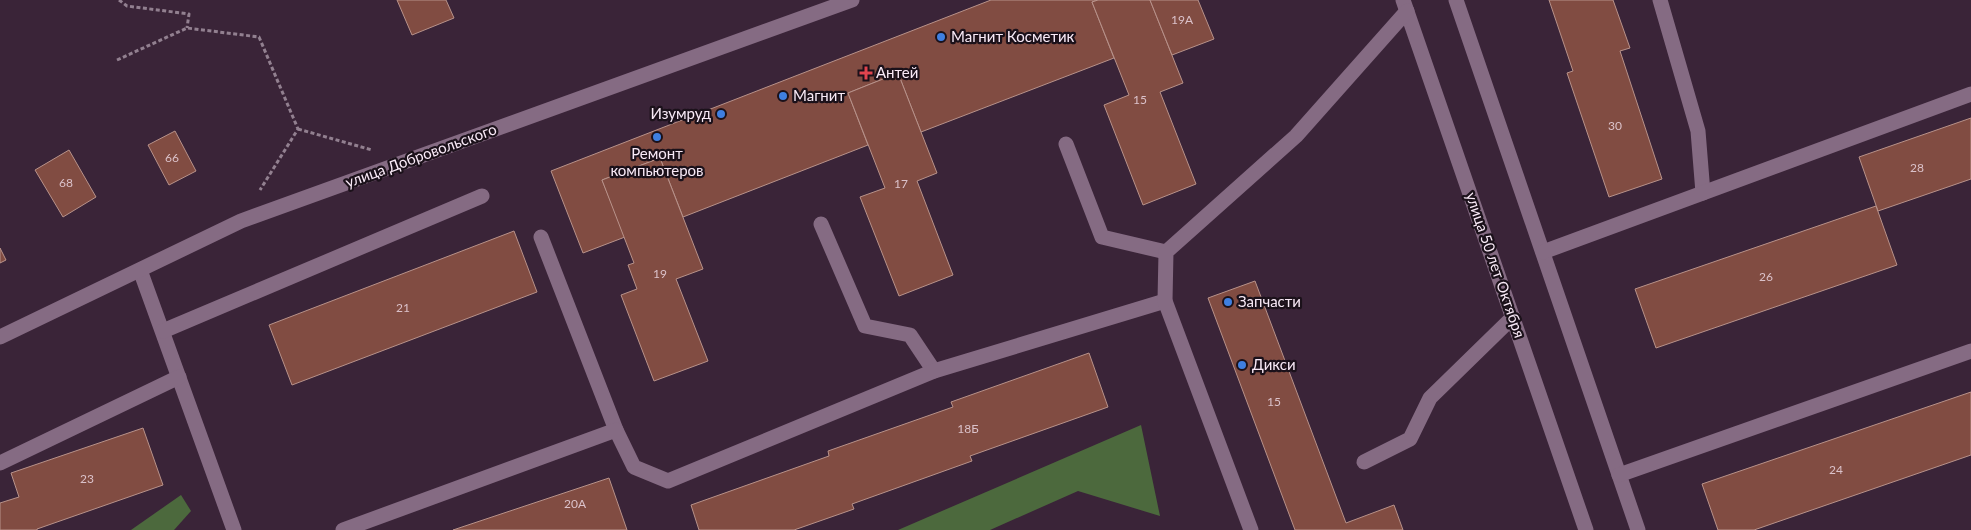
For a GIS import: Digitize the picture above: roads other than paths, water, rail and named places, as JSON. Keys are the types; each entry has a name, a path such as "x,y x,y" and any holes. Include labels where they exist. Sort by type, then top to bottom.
{"street":[{"name":"улица Добровольского","path":"0,337 241,221 852,0"},
{"path":"1456,0 1638,530"},
{"path":"1660,0 1698,131 1703,193"},
{"path":"1251,530 1165,301 1166,252 1296,136 1405,6"},
{"name":"улица 50 лет Октября","path":"1405,6 1586,530"},
{"path":"1543,252 1971,94"},
{"path":"1066,144 1102,237 1166,252"},
{"path":"163,330 482,196"},
{"path":"820,224 865,326 910,335 934,371"},
{"path":"541,237 616,430 634,467 668,481 934,371 1165,301"},
{"path":"140,270 234,530"},
{"path":"1364,462 1410,439 1430,398 1513,317"},
{"path":"1619,475 1971,350"},
{"path":"0,463 179,377"},
{"path":"343,530 616,430"}],"place":[{"name":"Магнит Косметик","path":"941,37"},
{"name":"Антей","path":"866,73"},
{"name":"Магнит","path":"783,96"},
{"name":"Изумруд","path":"721,114"},
{"name":"Ремонт компьютеров","path":"657,137"},
{"name":"Запчасти","path":"1228,302"},
{"name":"Дикси","path":"1242,365"}]}
